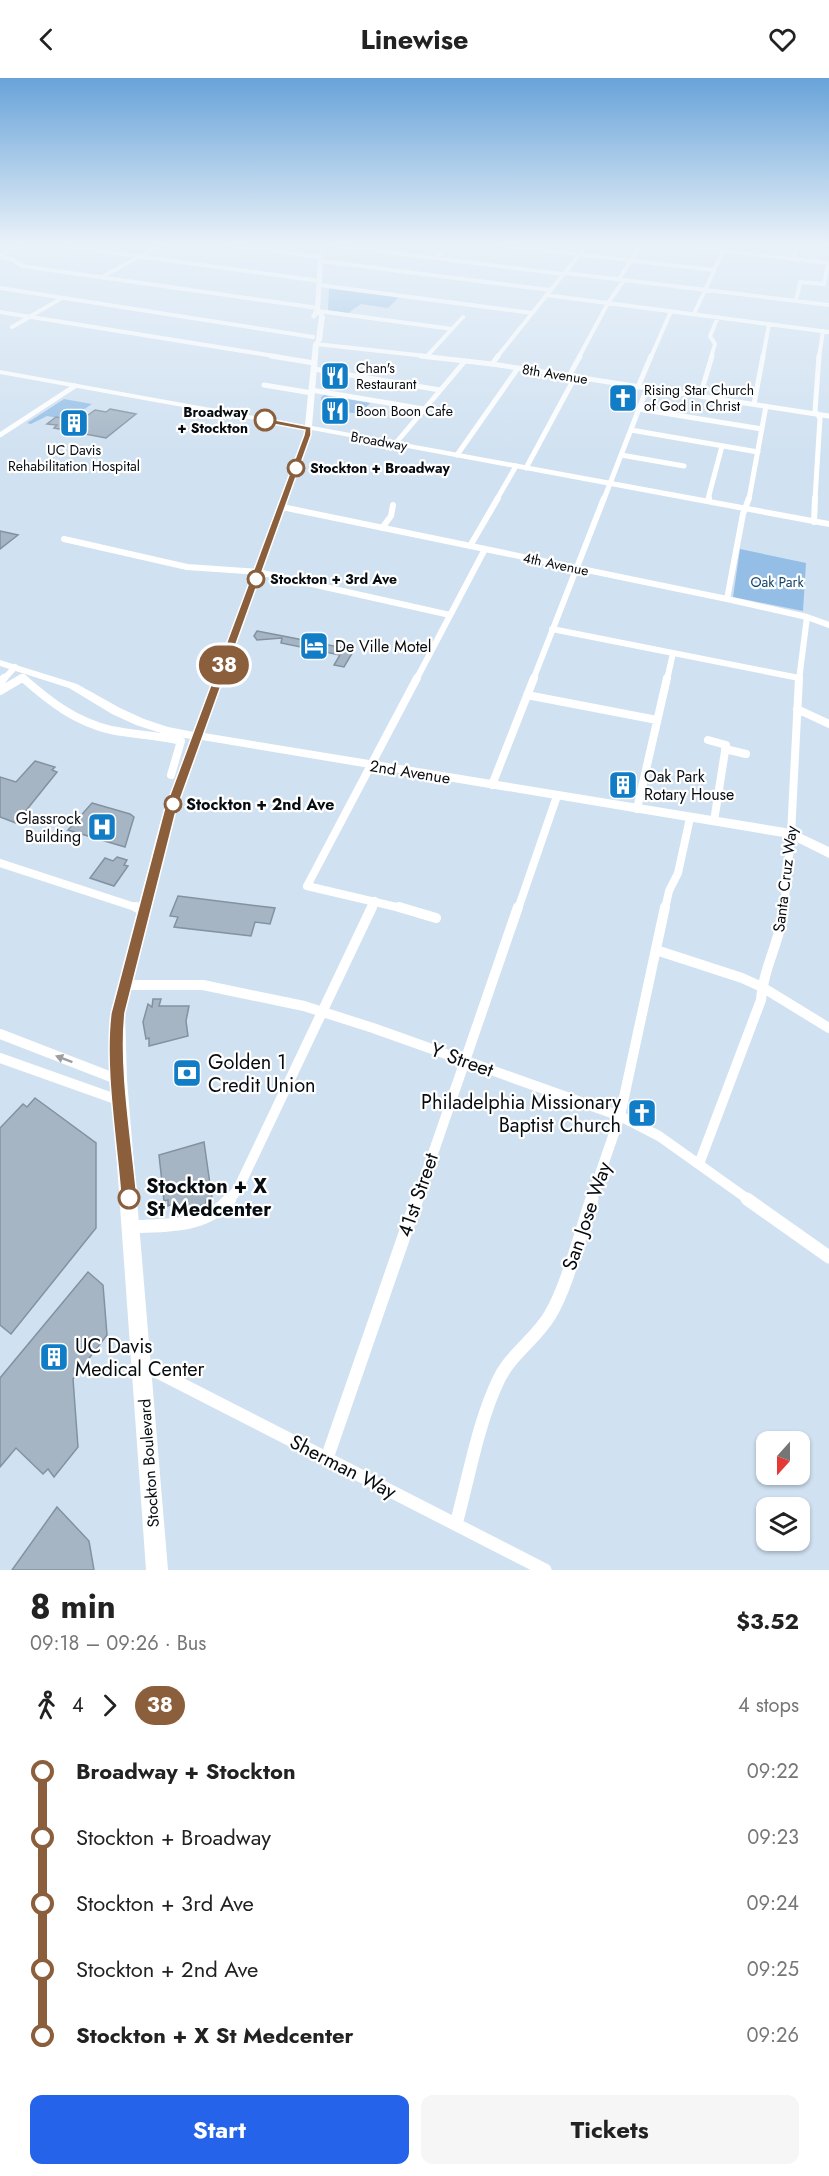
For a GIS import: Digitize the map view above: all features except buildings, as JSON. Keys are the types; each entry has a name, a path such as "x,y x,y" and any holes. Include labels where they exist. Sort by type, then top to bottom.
{"main road":[{"name":"Stockton Boulevard","path":"157,1570 119,1080 117,1027 125,985 166,823 309,428 315,340 319,340 321,315"},
{"name":"Broadway","path":"0,372 610,482 829,524"},
{"name":"2nd Avenue","path":"0,663 73,686 140,722 197,737 791,834 829,853"}],"street":[{"path":"16,315 440,390"},
{"path":"12,327 34,315"},
{"name":"8th Avenue","path":"162,315 315,340 492,364 829,416"},
{"path":"351,315 452,329"},
{"path":"492,364 531,315"},
{"path":"526,468 602,315"},
{"path":"638,387 669,315"},
{"path":"699,315 826,332 818,361 814,411 820,418 814,522"},
{"path":"427,357 463,317"},
{"path":"700,396 715,344 710,336 717,317"},
{"path":"753,404 769,324"},
{"path":"394,444 465,361"},
{"path":"457,456 518,368"},
{"path":"264,385 424,409"},
{"path":"0,435 75,386"},
{"path":"492,785 647,388"},
{"path":"727,599 766,406"},
{"path":"639,409 762,429"},
{"path":"631,430 758,452"},
{"path":"708,501 722,446"},
{"path":"621,455 684,466"},
{"path":"470,546 516,466"},
{"path":"382,528 391,516 393,505"},
{"name":"4th Avenue","path":"282,507 727,599 807,617 829,625"},
{"path":"64,539 187,567 258,572 450,615"},
{"path":"436,918 375,900 307,886 485,549"},
{"name":"Santa Cruz Way","path":"699,1164 761,1000 762,987 782,929 791,834 799,678 807,617"},
{"path":"552,629 799,678"},
{"path":"637,809 673,653"},
{"path":"0,683 15,668"},
{"path":"0,691 23,678 50,702 76,718 117,731 177,739 181,744 171,775"},
{"path":"527,695 657,720"},
{"path":"797,710 829,724"},
{"path":"708,740 726,745 714,821"},
{"path":"725,749 746,754"},
{"name":"41st Street","path":"327,1458 557,796"},
{"name":"San Jose Way","path":"456,1524 491,1396 511,1359 538,1332 558,1299 620,1116 669,891 678,873 690,818"},
{"path":"0,863 144,910"},
{"path":"131,1227 188,1224 210,1216 229,1202 238,1189 375,900"},
{"path":"656,950 736,975 762,987 829,1028"},
{"name":"Y Street","path":"125,985 203,985 322,1011 620,1116 659,1136 829,1257"},
{"path":"0,1034 119,1080"},
{"path":"0,1058 43,1076 121,1101"},
{"name":"Sherman Way","path":"142,1364 545,1570"}],"green space":[{"path":"324,395 370,403 359,414 321,408 321,397"},
{"path":"64,399 92,404 68,420 47,416 31,424 27,423"},
{"name":"Oak Park","path":"740,549 806,563 803,611 733,597"}],"bus line":[{"name":"38","path":"129,1198 119,1080 118,1013 166,823 308,435 309,428 265,420"}],"place":[{"name":"Chan's Restaurant","path":"335,376"},
{"name":"Rising Star Church of God in Christ","path":"623,398"},
{"name":"Boon Boon Cafe","path":"335,411"},
{"name":"Broadway + Stockton","path":"265,420"},
{"name":"UC Davis Rehabilitation Hospital","path":"74,423"},
{"name":"Stockton + Broadway","path":"296,468"},
{"name":"Stockton + 3rd Ave","path":"256,579"},
{"name":"De Ville Motel","path":"314,646"},
{"name":"Oak Park Rotary House","path":"623,785"},
{"name":"Stockton + 2nd Ave","path":"173,804"},
{"name":"Glassrock Building","path":"102,827"},
{"name":"Golden 1 Credit Union","path":"187,1073"},
{"name":"Philadelphia Missionary Baptist Church","path":"642,1113"},
{"name":"Stockton + X St Medcenter","path":"129,1198"},
{"name":"UC Davis Medical Center","path":"54,1357"}]}
